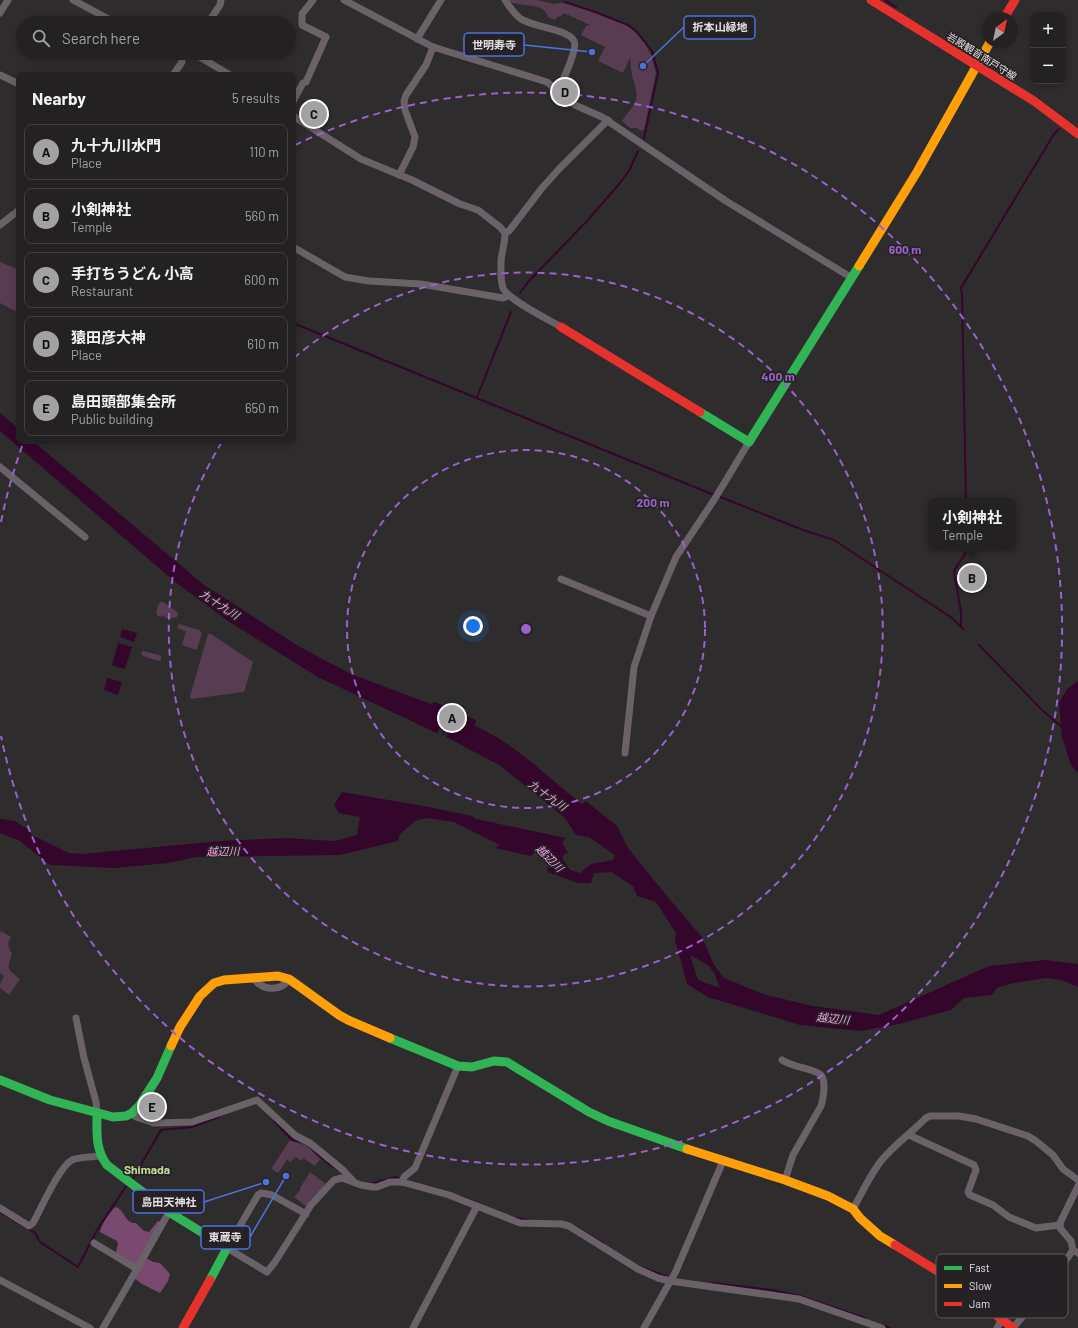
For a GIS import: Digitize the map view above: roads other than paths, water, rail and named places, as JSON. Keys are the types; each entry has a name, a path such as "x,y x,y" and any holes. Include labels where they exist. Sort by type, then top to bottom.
{"street":[{"path":"0,13 8,0"},
{"path":"73,0 103,16"},
{"path":"213,16 220,5 221,0"},
{"path":"296,96 303,84 306,82 326,37 302,25 302,14 313,0"},
{"path":"344,0 433,47 547,82 575,105 597,113 726,202 852,278"},
{"path":"417,39 442,0"},
{"path":"505,0 514,14 522,20 567,35 574,40 575,45 570,65 558,90"},
{"name":"岩殿観音南戸守線","path":"871,0 1034,101 1078,134"},
{"path":"1008,12 1015,0"},
{"path":"399,175 413,148 415,137 405,110 404,101 406,95 426,65 433,47"},
{"path":"626,753 634,667 651,616 676,557 714,500 917,172 987,48"},
{"path":"175,72 183,60"},
{"path":"205,60 225,72"},
{"path":"0,75 16,83"},
{"path":"296,118 352,154 412,180 460,204 478,210 500,227 505,233"},
{"path":"608,120 559,168 509,231 505,233 501,259 501,280 503,290 508,296 517,302 561,327 749,442"},
{"path":"0,225 16,212"},
{"path":"296,249 345,277 369,281 421,284 503,298 508,296"},
{"path":"0,467 85,537"},
{"path":"561,579 651,616"},
{"path":"0,1080 50,1100 97,1114 120,1117 126,1116 132,1113 139,1106 156,1078 180,1027 200,996 214,983 230,979 278,976 289,979 339,1015 458,1066 470,1068 493,1060 507,1062 589,1112 608,1121 724,1161 785,1180 828,1196 853,1209 860,1218 880,1236 936,1270"},
{"path":"253,978 262,986 276,989 284,985 289,979"},
{"path":"76,1018 84,1058 96,1102 97,1147 100,1156 114,1172 168,1212 267,1272 311,1205 334,1180 342,1178 361,1185 377,1187 390,1182 402,1182 450,1195 520,1223 561,1224 570,1226 638,1269 658,1278 799,1298 882,1328"},
{"path":"782,1060 798,1068 818,1073 821,1075 824,1085 824,1099 793,1155 785,1180"},
{"path":"402,1182 404,1177 415,1168 458,1066"},
{"path":"132,1113 136,1117 154,1123 192,1122 257,1100 296,1136 310,1143 343,1170 354,1182"},
{"path":"853,1209 869,1179 882,1160 899,1142 930,1116 959,1116 976,1119 1028,1136 1053,1155 1063,1169 1078,1180"},
{"path":"909,1135 974,1165 976,1170 968,1192 970,1195 993,1205 1009,1216 1036,1228 1060,1225"},
{"path":"0,1208 29,1226 33,1223 68,1163 74,1159 100,1156"},
{"path":"644,1328 671,1279 724,1161"},
{"path":"1068,1261 1076,1251 1071,1241 1060,1228 1060,1225 1078,1186"},
{"path":"183,1328 258,1195 261,1193 272,1195 306,1214"},
{"path":"412,1328 477,1206"},
{"path":"103,1328 138,1269 168,1212"},
{"path":"94,1243 138,1269"},
{"path":"0,1280 90,1328"},
{"path":"997,1328 1002,1319 1013,1328 1021,1318"}],"water":[{"name":"九十九川","path":"0,413 16,426 16,444 37,444 204,585 300,647 351,674 431,704 435,702 454,710 443,736 318,677 228,621 174,581 0,431"},
{"path":"122,629 137,633 134,642 120,637"},
{"path":"118,643 132,647 125,669 112,665"},
{"path":"107,678 122,682 118,695 104,690"},
{"path":"1078,681 1078,773 1071,765 1062,737 1059,703 1067,689"},
{"path":"457,712 476,720 475,726 490,733 517,751 582,804 586,801 617,826 628,848 702,937 714,965 724,978 766,995 813,1006 879,1015 989,966 1045,960 1078,964 1078,987 1061,980 1046,978 1009,984 997,988 992,995 964,998 951,1010 899,1024 860,1031 800,1025 708,997 687,984 675,940 676,933 656,902 637,896 633,886 611,872 594,873 591,883 578,883 548,872 547,867 556,869 543,854 535,852 531,856 495,848 500,845 454,822 426,818 415,821 400,834 398,841 340,855 196,857 168,863 114,868 50,865 20,841 0,833 0,819 15,821 26,828 32,835 69,853 82,854 221,841 285,838 335,841 357,835 360,817 339,813 334,805 342,792 429,807 472,816 476,819 566,838 562,842 568,853 564,854 562,858 570,870 580,873 591,864 613,860 615,855 589,837 576,835 565,818 501,766 446,737","holes":["690,955 708,965 714,973 720,988 698,980"]}],"waterway":[{"path":"885,0 896,7"},
{"path":"565,2 628,25 636,31 652,51 658,73 644,138"},
{"path":"966,498 961,288 1054,134 1059,129"},
{"path":"520,293 528,282 587,221 620,183 629,171 638,151"},
{"path":"477,397 511,312"},
{"path":"296,324 714,495"},
{"path":"718,496 803,530 834,540 952,618 963,629"},
{"path":"961,627 961,612 954,572 966,550"},
{"path":"979,645 1042,710 1062,727"},
{"path":"132,1180 161,1130 192,1127 219,1117"},
{"path":"274,1121 292,1140 301,1142"},
{"path":"313,1150 338,1170"},
{"path":"389,1179 395,1177 402,1179"},
{"path":"370,1184 385,1180"},
{"path":"0,1212 35,1233 40,1242 78,1267 97,1230 127,1185"},
{"path":"460,1196 480,1204"},
{"path":"516,1218 527,1220"},
{"path":"573,1225 603,1243"},
{"path":"641,1267 665,1276"},
{"path":"712,1283 772,1290 800,1296 865,1318"},
{"path":"882,1325 890,1328"}],"place":[{"name":"世明寿寺","path":"592,52"},
{"name":"折本山緑地","path":"643,66"},
{"name":"猿田彦大神","path":"565,92"},
{"name":"手打ちうどん 小高","path":"314,114"},
{"name":"小剣神社","path":"972,578"},
{"name":"九十九川水門","path":"452,718"},
{"name":"島田頭部集会所","path":"152,1107"},
{"name":"東蔵寺","path":"286,1176"},
{"name":"島田天神社","path":"266,1182"}],"district":[{"name":"Shimada","path":"147,1169"}],"water label":[{"name":"越辺川","path":"223,851"},
{"name":"越辺川","path":"550,858"},
{"name":"越辺川","path":"833,1018"}]}
